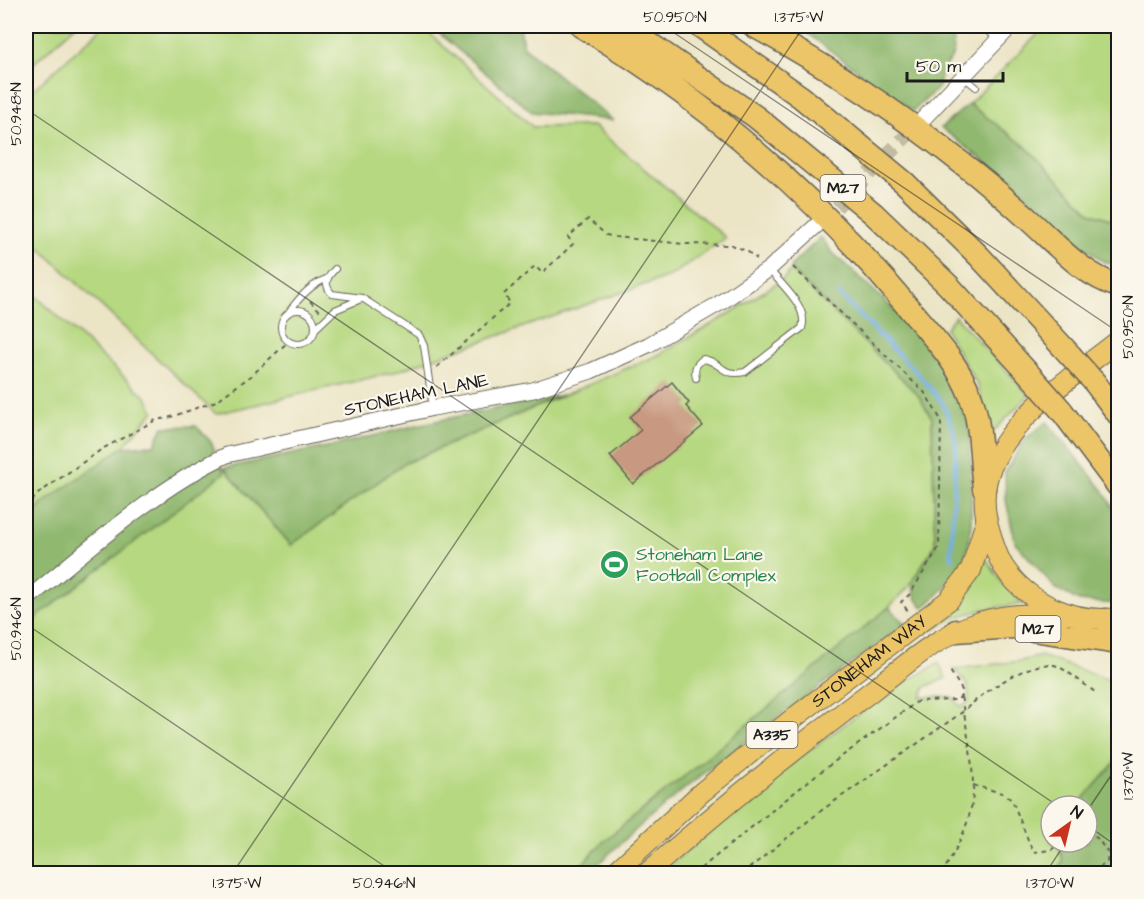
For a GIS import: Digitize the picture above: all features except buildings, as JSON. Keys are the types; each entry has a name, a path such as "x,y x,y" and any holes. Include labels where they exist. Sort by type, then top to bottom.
{"highway":[{"name":"M27","path":"581,26 677,89 725,124 783,174 879,273 952,362 969,393 976,412 980,434 984,489"},
{"name":"M27","path":"620,26 638,35 756,117 874,214 948,285 1038,384 1061,410 1119,486"},
{"name":"M27","path":"700,26 801,97 905,183 979,255 1095,383 1119,414"},
{"path":"754,26 870,96 957,159 1002,195 1093,276 1119,286"},
{"name":"M27","path":"956,631 1013,627 1119,643"}],"main road":[{"path":"1114,621 1069,614 1027,593 1014,580 998,555 986,521 984,489 994,460 1016,426 1036,406 1119,341"},
{"name":"STONEHAM WAY","path":"613,873 702,792 782,727 949,600 971,570 986,521"},
{"name":"STONEHAM WAY","path":"646,873 804,741 943,638 988,619 1030,614 1069,614"}],"street":[{"path":"923,119 1011,26"},
{"name":"STONEHAM LANE","path":"26,600 124,521 199,468 227,455 433,408 533,390 591,371 648,345 699,315 768,269 818,225"}],"lane":[{"path":"982,26 997,39"},
{"path":"963,76 976,87"},
{"path":"335,269 326,279 318,282 305,294 286,315 281,326 284,337 288,341 300,344 305,342 335,310 362,298"},
{"path":"696,378 694,370 697,363 703,359 710,360 725,372 735,374 745,372 801,328 804,322 802,312 768,269"},
{"path":"326,279 328,290 332,294 362,298 419,334 424,346 433,408"},
{"path":"286,315 295,311 305,312 313,319 315,329"}],"path":[{"path":"428,378 510,303 504,294 535,266 542,273 573,244 568,237 588,219 606,235 615,237 685,244 732,245 747,251 768,269"},
{"path":"782,257 925,393 941,420 939,547 910,594 901,602 911,616"},
{"path":"305,294 326,318"},
{"path":"26,508 39,493 102,449 156,420 216,401 250,376 288,341"},
{"path":"742,873 822,810 964,711 978,697 997,684 1040,665 1056,665 1095,692"},
{"path":"941,873 960,841 968,819 973,785 962,690 949,669"},
{"path":"694,873 816,775 918,701 957,700 961,696"},
{"path":"973,785 1002,793 1012,800 1033,852 1039,851"},
{"path":"1091,873 1107,862 1108,853 1099,841"}],"green space":[{"path":"875,24 933,30 951,35 952,57 943,72 939,87 913,111 797,26"},
{"path":"26,26 75,26 26,70"},
{"path":"104,26 421,26 533,127 593,126 726,238 672,275 394,372 216,414 26,235 26,96"},
{"path":"430,26 520,26 523,46 612,120 532,112"},
{"path":"1046,26 1118,26 1118,222 1090,212 1025,146 969,104"},
{"path":"969,104 1025,146 1090,212 1118,222 1118,265 1104,262 1070,235 1011,181 941,128"},
{"path":"821,237 831,251 888,303 924,341 953,383 967,415 971,512 968,544 964,558 949,583 923,608 916,598 911,583 935,545 932,418 918,395 791,270 792,265"},
{"name":"Stoneham Lane Football Complex","path":"791,270 918,395 932,418 935,545 907,589 882,614 606,839 573,873 26,874 26,621 224,468 291,545 403,464 658,355 726,316 783,279"},
{"path":"26,287 147,398 154,411 123,447 43,503 26,524"},
{"path":"955,316 1029,395 991,434 978,386 945,329"},
{"path":"563,395 403,464 291,545 224,468 332,446 426,423"},
{"path":"1047,422 1103,490 1118,516 1118,604 1079,601 1055,588 1015,542 1006,500 1005,472 1025,439"},
{"path":"196,426 211,442 224,473 33,620 26,599 26,524 43,503 123,447 154,445 163,427"},
{"path":"985,560 1003,584 1023,604 976,611 934,630 931,626 963,597"},
{"path":"889,607 905,624 703,774 589,873 573,874 606,839"},
{"path":"1041,656 1118,683 1118,759 1087,794 1039,794 1039,854 1061,854 1063,862 1056,873 663,874 667,868 798,759 888,692 939,663 946,678 925,687 921,697 952,697 961,707 969,702 968,685 954,669 1021,661"},
{"path":"1118,759 1118,873 1056,873 1063,862 1061,854 1099,854 1099,794 1087,794"}],"waterway":[{"path":"839,294 918,374 942,402 952,426 956,445 951,554 953,559"}],"tunnel":[{"path":"820,223 921,121"}],"place":[{"name":"Stoneham Lane Football Complex","path":"615,564"}]}
